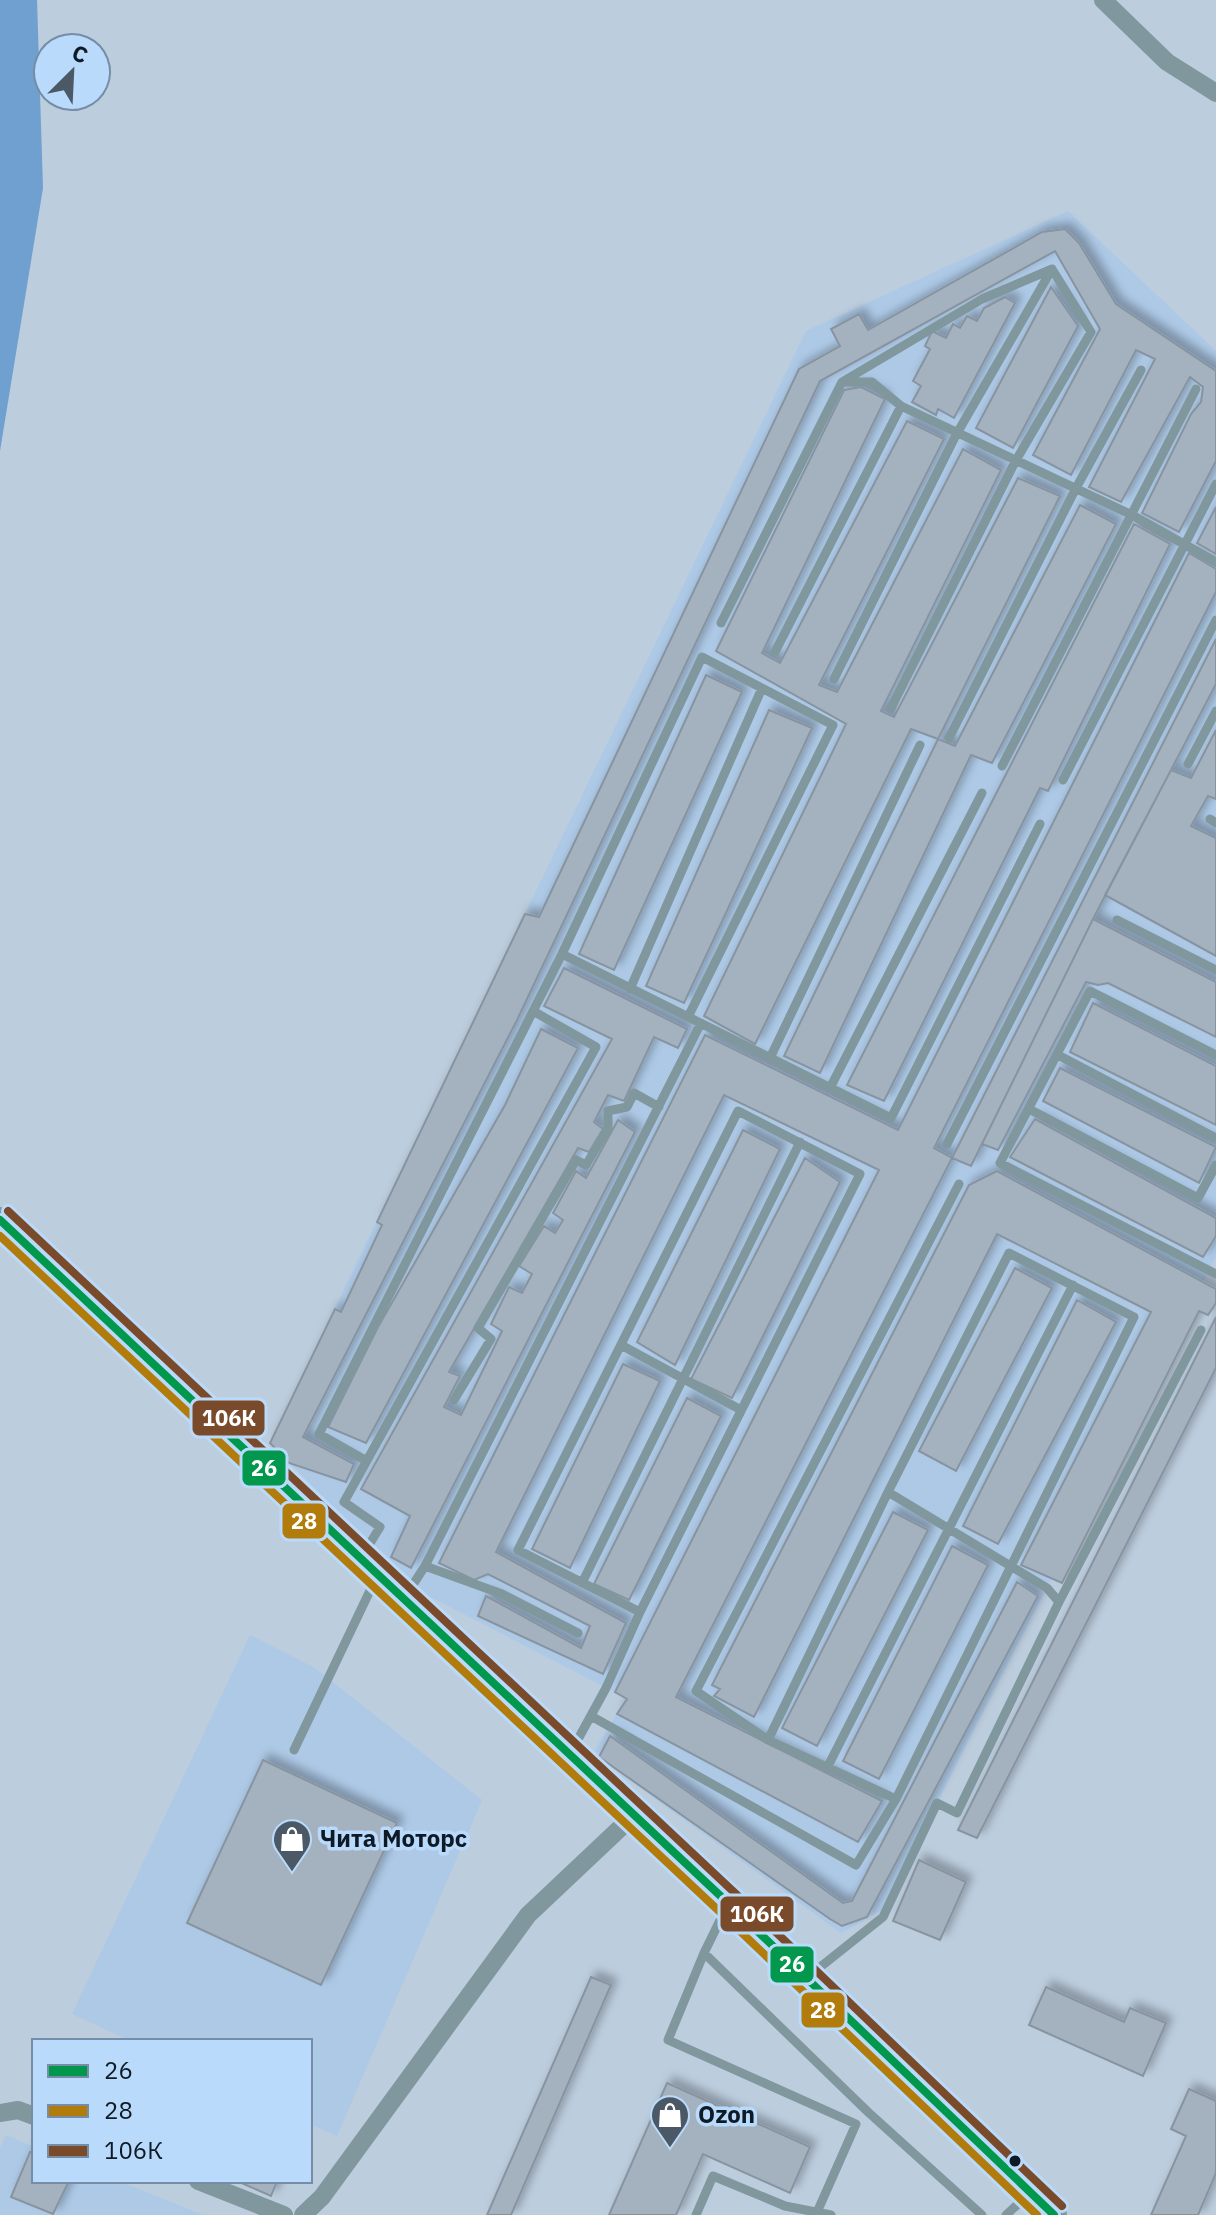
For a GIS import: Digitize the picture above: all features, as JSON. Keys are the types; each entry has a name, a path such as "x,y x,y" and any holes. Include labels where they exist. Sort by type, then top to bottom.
{"main road":[{"path":"3,1230 728,1903 1054,2215"}],"street":[{"path":"1103,0 1167,62 1216,93"},
{"path":"303,2215 322,2197 528,1915 634,1815"},
{"path":"0,2113 18,2110 32,2115"},
{"path":"203,2183 284,2215"}],"lane":[{"path":"721,623 842,382 982,299 1052,269"},
{"path":"834,679 956,435 1052,269"},
{"path":"891,708 1015,462 1091,332 1052,269"},
{"path":"949,738 1075,490 1141,370"},
{"path":"842,382 872,382 901,406 956,435 1132,515 1216,562"},
{"path":"1002,766 1196,389"},
{"path":"775,652 901,406"},
{"path":"1063,780 1216,484"},
{"path":"947,1144 1216,620"},
{"path":"365,1460 319,1434 562,954 702,657 833,725 688,1017"},
{"path":"630,989 762,688"},
{"path":"1188,764 1216,711"},
{"path":"771,1056 920,745"},
{"path":"831,1086 982,793"},
{"path":"562,954 891,1118 1040,824"},
{"path":"1117,920 1216,970"},
{"path":"1216,1055 1090,991 1000,1163 1216,1274"},
{"path":"294,1750 369,1567 380,1527 344,1502 596,1047 533,1011"},
{"path":"402,1599 425,1566 701,1023"},
{"path":"1058,1055 1216,1138"},
{"path":"454,1400 491,1339 478,1328 576,1160 586,1165 608,1128 608,1111 627,1107 634,1093 659,1107"},
{"path":"1029,1109 1198,1198 1216,1165"},
{"path":"569,1755 860,1174 738,1111 518,1550 640,1612"},
{"path":"582,1583 800,1142"},
{"path":"896,1799 768,1740 696,1691 959,1184"},
{"path":"591,1716 856,1865 896,1799 1134,1317 1009,1253 888,1492 768,1740"},
{"path":"827,1768 1073,1285"},
{"path":"807,1978 883,1917 937,1803 957,1813 1059,1602 1201,1330"},
{"path":"621,1345 741,1410"},
{"path":"888,1492 1047,1588 1059,1602"},
{"path":"425,1566 502,1594 578,1633"},
{"path":"728,1903 668,2040 856,2124"},
{"path":"704,1953 868,2112 982,2215"},
{"path":"818,2210 856,2124 868,2112"},
{"path":"696,2215 713,2176 783,2210 818,2210 831,2215"},
{"path":"1006,2215 1031,2192"},
{"path":"966,2215 971,2205"}],"shaded area":[{"path":"0,0 37,0 38,32 32,32 32,112 41,112 43,188 0,451"},
{"path":"1068,211 1216,351 1216,1257 882,1910 841,1933 593,1754 626,1698 413,1588 270,1443 806,331"},
{"path":"250,1635 315,1668 482,1800 337,2136 312,2125 312,2039 127,2039 72,2014"},
{"path":"6,2135 32,2146 32,2183 124,2183 203,2215 0,2215 0,2148"}],"building":[{"path":"1065,229 1079,243 1116,304 1216,371 1216,461 1179,532 1142,513 1191,414 1201,402 1203,387 1190,377 1121,502 1089,487 1155,359 1136,350 1071,475 1033,455 1100,329 1055,251 820,381 517,1020 303,1437 354,1464 346,1482 289,1463 270,1443 335,1309 341,1312 382,1225 377,1222 525,914 539,917 799,369 840,346 831,329 859,314 868,330 1042,232"},
{"path":"1051,287 1078,326 1013,448 976,428"},
{"path":"1005,297 1015,303 954,418 938,409 936,415 912,402 921,386 913,381 930,349 925,346 932,331 946,338 953,324 960,328 967,316 977,321 984,308"},
{"path":"861,387 885,399 762,653 780,663 907,421 944,439 819,685 837,692 963,449 1001,470 881,711 894,717 1018,478 1060,496 938,739 911,729 755,1044 704,1016 846,724 716,651 844,390"},
{"path":"1080,505 1116,524 992,763 971,755 820,1073 784,1056 938,739 955,746"},
{"path":"1216,507 1216,554 1197,543"},
{"path":"1134,524 1170,544 1048,791 1040,788 884,1101 847,1085"},
{"path":"1189,553 1216,569 1216,592 934,1148 952,1158 676,1697 882,1801 858,1842 617,1714 627,1699 615,1692 879,1170 724,1095 496,1552 626,1623 603,1674 478,1616 486,1596 581,1648 590,1626 488,1574 474,1580 439,1563 705,1035 898,1130"},
{"path":"1216,639 1216,684 1093,919 971,1166 952,1158"},
{"path":"706,675 742,692 614,970 579,954"},
{"path":"769,710 812,728 684,1003 646,986"},
{"path":"1216,730 1216,799 1208,796 1191,826 1216,838 1216,956 1105,895 1171,770 1191,778"},
{"path":"1093,919 1216,982 1216,1037 1108,983 1098,985 1086,982 998,1150 982,1144"},
{"path":"564,968 687,1029 678,1048 654,1037 624,1101 608,1095 594,1122 603,1129 589,1152 578,1148 449,1372 460,1376 444,1407 461,1415 502,1331 491,1324 509,1287 522,1293 532,1274 519,1266 544,1226 555,1233 563,1220 553,1213 576,1171 586,1178 618,1120 635,1132 411,1568 391,1557 410,1516 361,1489 612,1039 544,1006"},
{"path":"1093,1003 1216,1066 1216,1125 1070,1052"},
{"path":"541,1029 578,1048 366,1443 328,1427 378,1327 505,1105"},
{"path":"1060,1068 1216,1147 1199,1183 1043,1101"},
{"path":"1035,1119 1216,1218 1216,1236 1203,1257 1010,1157"},
{"path":"743,1130 780,1149 675,1365 637,1342"},
{"path":"805,1158 840,1182 732,1398 691,1379"},
{"path":"997,1171 1216,1289 1216,1303 1208,1315 1199,1311 1062,1583 1021,1565 1151,1312 997,1234 754,1717 714,1696 720,1689 712,1685 969,1185"},
{"path":"1015,1268 1052,1288 956,1471 919,1451"},
{"path":"1077,1300 1116,1322 998,1544 963,1526"},
{"path":"1216,1317 1216,1368 977,1838 958,1830"},
{"path":"623,1364 660,1381 570,1568 532,1549"},
{"path":"687,1398 721,1416 629,1600 594,1584"},
{"path":"893,1512 928,1530 817,1746 782,1728"},
{"path":"952,1546 988,1565 879,1779 843,1761"},
{"path":"1017,1582 1038,1596 867,1917 842,1926 830,1919 599,1757 610,1736 843,1903 852,1901"},
{"name":"Чита Моторс","path":"263,1760 397,1823 321,1985 187,1923"},
{"path":"919,1860 966,1882 940,1940 893,1921"},
{"path":"591,1977 611,1985 511,2215 487,2215"},
{"path":"1046,1987 1124,2022 1130,2008 1166,2023 1143,2076 1029,2025"},
{"path":"667,2083 810,2147 790,2193 703,2154 676,2215 609,2215"},
{"path":"1189,2089 1216,2101 1216,2173 1198,2215 1151,2215 1186,2136 1171,2129"},
{"path":"30,2152 32,2183 68,2183 53,2214 11,2197"},
{"path":"242,2183 276,2183 271,2196"}],"transit line":[{"name":"106К","path":"8,1211 736,1894 1062,2206"},
{"name":"26","path":"0,1220 728,1903 1054,2215"},
{"name":"28","path":"0,1236 720,1912 1037,2215"}],"place":[{"name":"Чита Моторс","path":"292,1873"},
{"name":"Ozon","path":"670,2149"}]}
